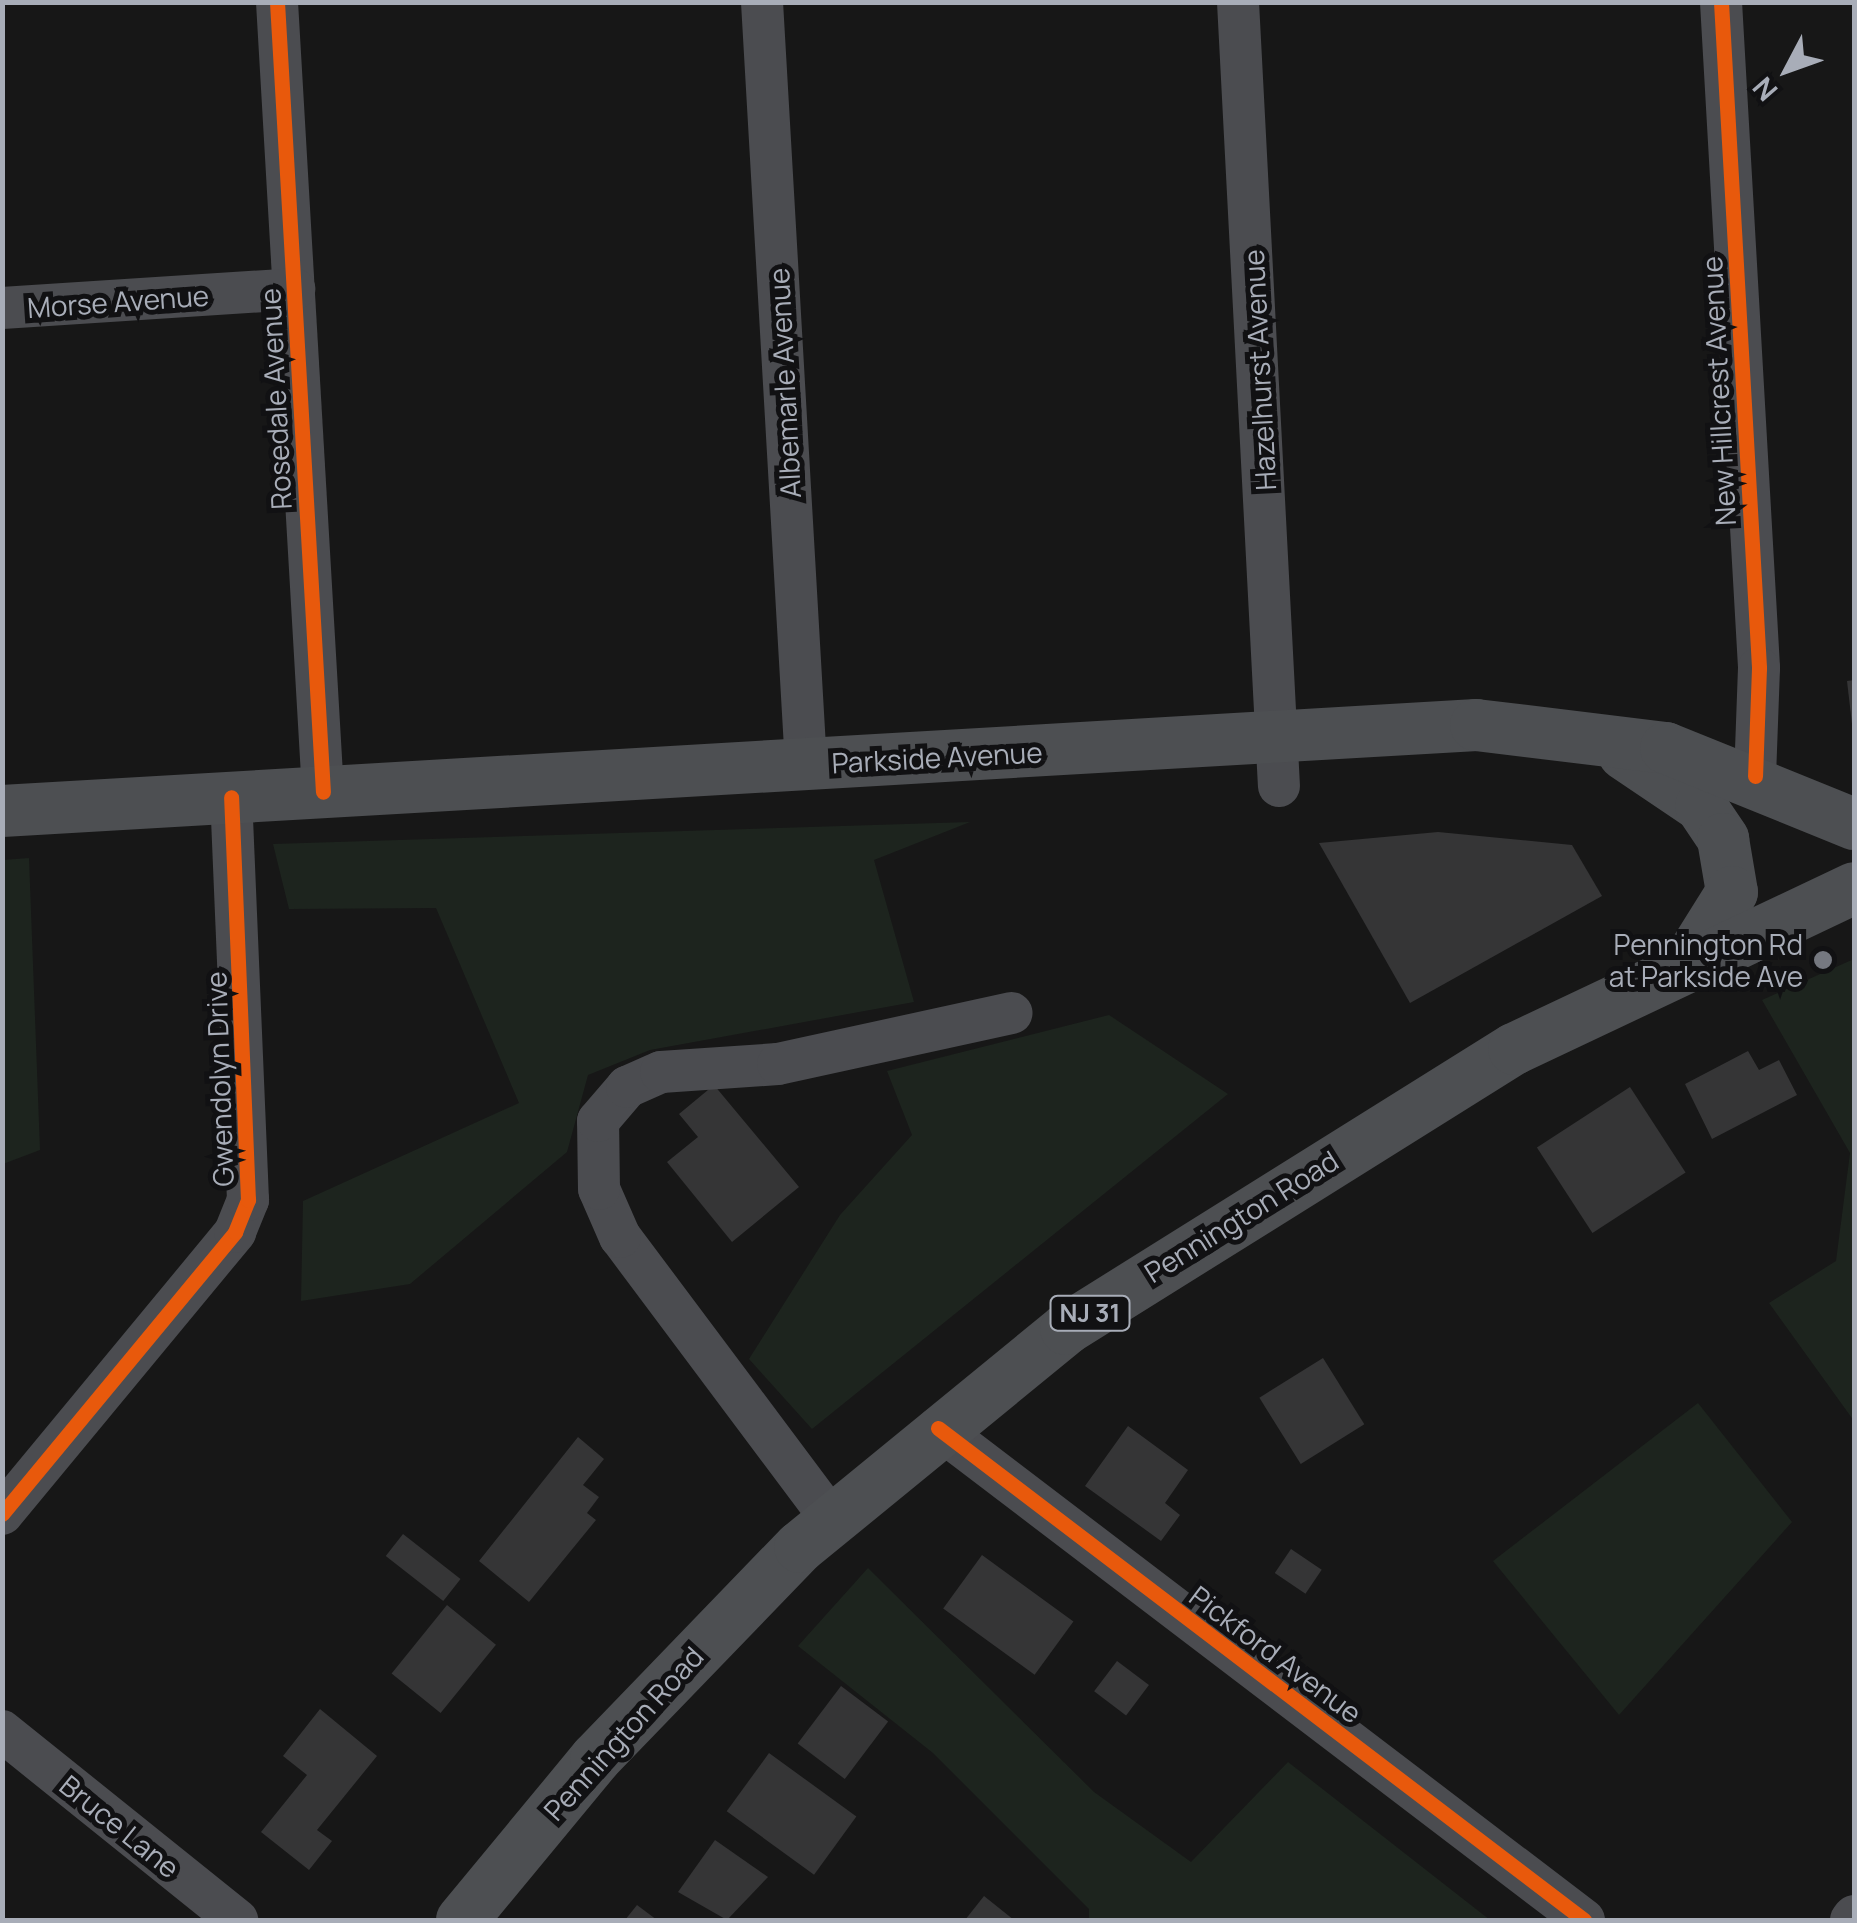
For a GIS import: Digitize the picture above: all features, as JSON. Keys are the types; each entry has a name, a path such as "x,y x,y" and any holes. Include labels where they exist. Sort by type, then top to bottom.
{"main road":[{"name":"Parkside Avenue","path":"2,811 806,764 1280,762 1476,725 1589,733 1755,776 1854,824"},
{"path":"1589,733 1673,783 1723,839 1732,892 1683,969"},
{"name":"Pennington Road","path":"462,1920 608,1745 832,1520 938,1428 1188,1246 1514,1048 1854,888"}],"street":[{"name":"Rosedale Avenue","path":"277,2 323,792"},
{"name":"Albemarle Avenue","path":"762,2 806,764"},
{"name":"Hazelhurst Avenue","path":"1238,2 1280,762"},
{"name":"New Hillcrest Avenue","path":"1721,2 1759,668 1755,776"},
{"name":"Morse Avenue","path":"2,308 294,289"},
{"name":"Gwendolyn Drive","path":"2,1514 234,1232 248,1200 231,798"},
{"path":"832,1520 620,1237 599,1189 598,1120 627,1087 662,1072 778,1064 1011,1013"},
{"name":"Pickford Avenue","path":"938,1428 1584,1920"},
{"name":"Bruce Lane","path":"2,1731 238,1920"}],"shaded area":[{"path":"970,822 874,860 914,1002 650,1050 588,1075 567,1152 410,1284 301,1301 303,1201 519,1103 436,908 289,909 273,844"},
{"path":"29,858 40,1150 3,1164 3,860"},
{"path":"1854,959 1854,1421 1769,1303 1836,1261 1850,1153 1762,1000"},
{"path":"1109,1015 1228,1094 812,1429 749,1359 840,1215 912,1135 887,1071"},
{"path":"1698,1403 1792,1522 1619,1715 1493,1561"},
{"path":"868,1568 1094,1792 1191,1862 1288,1762 1490,1920 1089,1920 1089,1909 933,1753 798,1646"}],"building":[{"path":"1854,680 1854,724 1852,724 1847,681"},
{"path":"1438,832 1572,845 1602,896 1410,1003 1319,843"},
{"path":"1748,1051 1759,1070 1779,1060 1797,1095 1712,1139 1685,1084"},
{"path":"714,1085 799,1187 732,1242 667,1162 698,1137 679,1114"},
{"path":"1630,1087 1686,1173 1592,1233 1537,1147"},
{"path":"1323,1358 1364,1424 1301,1464 1259,1398"},
{"path":"1128,1426 1188,1470 1165,1503 1180,1515 1161,1541 1085,1486"},
{"path":"578,1437 604,1459 583,1485 599,1497 587,1513 596,1520 529,1602 479,1561"},
{"path":"403,1534 461,1579 443,1601 386,1556"},
{"path":"1291,1549 1322,1570 1305,1594 1275,1573"},
{"path":"982,1555 1073,1621 1035,1675 943,1608"},
{"path":"447,1605 496,1645 441,1713 392,1673"},
{"path":"1117,1661 1149,1685 1126,1715 1094,1691"},
{"path":"841,1686 888,1722 845,1779 798,1744"},
{"path":"320,1709 377,1756 317,1830 332,1841 309,1870 261,1832 307,1775 283,1756"},
{"path":"769,1753 856,1816 814,1875 727,1811"},
{"path":"715,1840 768,1877 727,1920 678,1892"},
{"path":"984,1896 1014,1920 965,1920"},
{"path":"637,1905 657,1920 625,1920"}],"cycle path":[{"path":"277,2 323,792"},
{"path":"1721,2 1759,668 1755,776"},
{"path":"2,1514 235,1232 248,1200 231,797"},
{"path":"938,1428 1584,1920"}],"place":[{"name":"Pennington Rd at Parkside Ave","path":"1823,960"}]}
